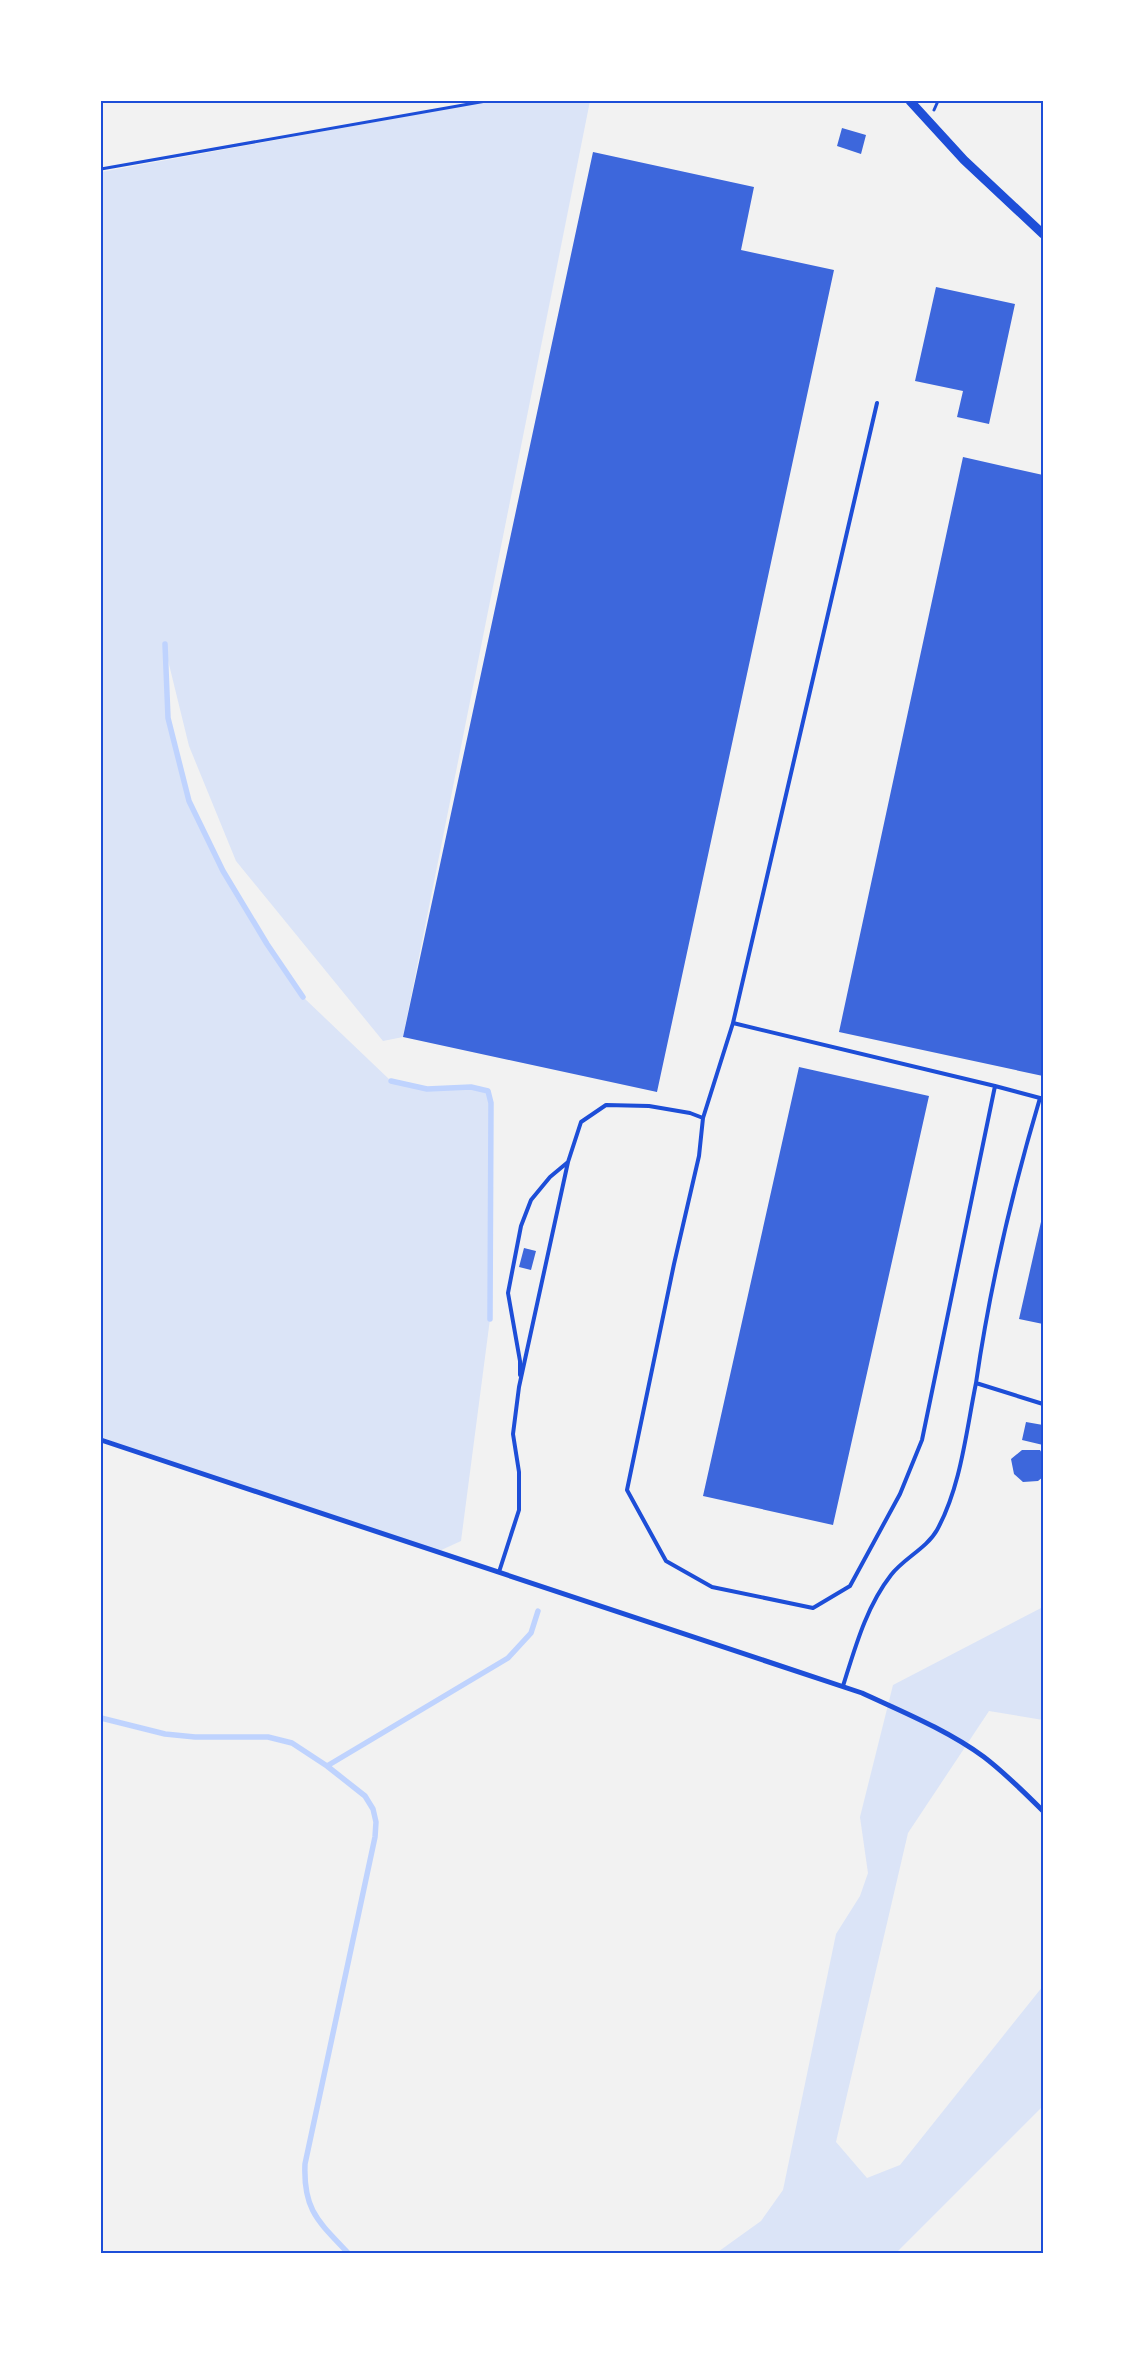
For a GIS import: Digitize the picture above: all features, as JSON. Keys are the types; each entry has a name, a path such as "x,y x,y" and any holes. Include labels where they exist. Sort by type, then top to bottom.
{"street":[{"path":"910,101 964,160 1043,234"},
{"path":"101,1440 843,1686 928,1723 983,1756 1019,1786 1043,1811"}],"lane":[{"path":"877,403 733,1024 703,1118 699,1156 674,1264 627,1490 666,1561 712,1588 813,1608 850,1586 900,1494 922,1440 995,1086"},
{"path":"733,1024 1042,1098 1016,1178 995,1270 976,1384 960,1462 947,1508 936,1532 891,1574 874,1600 858,1638 843,1686"},
{"path":"499,1572 519,1510 519,1472 513,1434 519,1387 568,1162 581,1122 606,1106 648,1106 690,1113 703,1118"},
{"path":"519,1387 520,1360 508,1292 521,1226 531,1200 550,1177 568,1162"},
{"path":"976,1384 1043,1404"}],"path":[{"path":"101,169 486,101"}],"shaded area":[{"path":"490,101 590,101 403,1037 383,1041 236,861 189,746 165,648 168,718 189,801 223,871 267,944 303,997 391,1081 427,1089 471,1087 488,1091 491,1103 490,1319 461,1541 437,1552 101,1440 101,172"},
{"path":"1043,1607 1043,1720 989,1711 908,1833 836,2142 867,2178 900,2165 1043,1986 1043,2106 895,2254 715,2254 761,2221 783,2190 836,1934 860,1896 868,1873 860,1817 893,1685"}],"building":[{"path":"842,128 866,135 861,154 837,146"},
{"path":"593,152 754,187 741,250 834,270 657,1092 403,1037"},
{"path":"936,287 1015,304 989,424 957,417 963,391 915,381"},
{"path":"963,457 1043,475 1043,1076 839,1032"},
{"path":"799,1067 929,1096 833,1525 703,1496"},
{"path":"1043,1213 1043,1324 1019,1319"},
{"path":"524,1248 536,1251 531,1270 519,1267"},
{"path":"1026,1422 1043,1425 1043,1445 1022,1440"},
{"path":"1022,1450 1040,1450 1043,1455 1043,1477 1038,1481 1023,1482 1014,1474 1011,1459"}],"waterway":[{"path":"165,644 168,718 189,801 223,871 267,944 303,997"},
{"path":"391,1081 427,1089 471,1087 488,1091 491,1103 490,1319"},
{"path":"327,1766 508,1658 531,1633 538,1611"},
{"path":"101,1718 165,1734 195,1737 268,1737 292,1743 327,1766 365,1796 373,1809 376,1822 375,1837 305,2164 305,2180 310,2205 321,2224 349,2254"}]}
